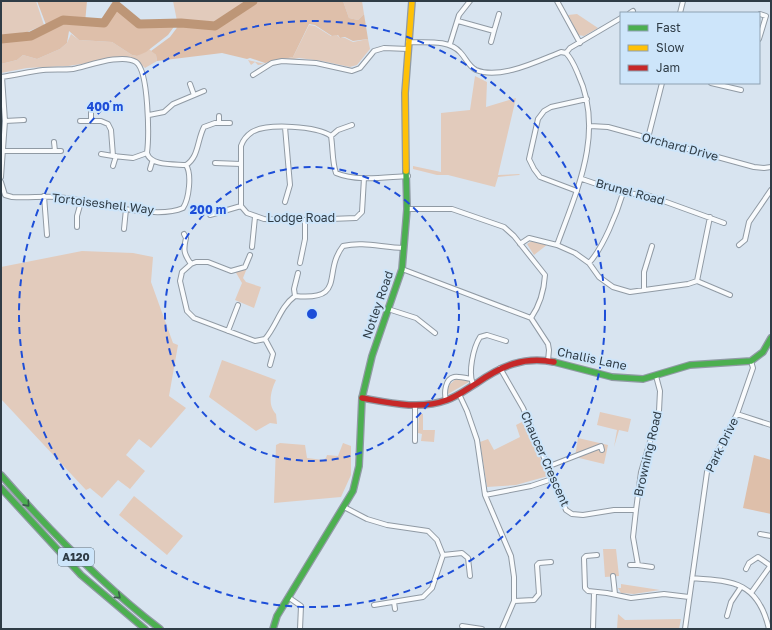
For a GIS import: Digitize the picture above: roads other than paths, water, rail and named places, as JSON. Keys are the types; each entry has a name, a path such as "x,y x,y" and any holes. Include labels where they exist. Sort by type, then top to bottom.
{"main road":[{"name":"Notley Road","path":"273,629 288,597 353,491 359,466 362,398 372,356 402,269 408,209 405,93 412,1"},
{"name":"Challis Lane","path":"548,361 624,378 643,379 689,365 751,361 758,358 765,352 771,338"},
{"path":"362,398 415,406 430,405 459,394 472,382 518,361 548,361"},
{"name":"A120","path":"1,475 68,549 112,591 160,629"},
{"name":"A120","path":"1,488 81,575 145,629"}],"street":[{"path":"450,44 460,15 470,1"},
{"path":"557,1 580,43"},
{"path":"680,12 683,1"},
{"path":"491,42 499,14"},
{"path":"760,14 766,16 760,36"},
{"path":"566,53 570,48 620,19"},
{"path":"458,21 494,31"},
{"path":"408,42 450,44 461,52 471,67 489,74 524,67 561,52 566,53 570,57 581,80 587,99 590,126 589,149 582,179 557,245"},
{"path":"253,75 257,70 272,63 282,61 316,63 352,70 360,68 374,51 384,48 408,49"},
{"path":"1,177 5,121 2,77 44,70 73,69 115,60 132,60 136,62 142,69 149,115 147,153 148,158 152,162 186,165 195,157 199,137 204,127 219,123 230,123"},
{"path":"190,84 194,95"},
{"path":"648,138 662,84"},
{"path":"715,84 741,90"},
{"path":"149,115 164,112 173,104 204,91"},
{"path":"577,191 540,177 534,169 530,159 538,119 544,111 551,107 587,99"},
{"path":"91,113 91,121"},
{"path":"219,116 219,123"},
{"path":"5,121 24,120"},
{"path":"80,121 105,122 110,126 114,166"},
{"path":"331,136 338,130 352,125"},
{"name":"Orchard Drive","path":"590,126 608,127 754,167 771,168"},
{"path":"210,215 241,206 241,146 244,139 253,131 273,127 323,131 331,136 334,151 334,167 336,173 343,176 364,178 408,176"},
{"path":"285,127 290,185 285,202"},
{"path":"54,142 55,151"},
{"path":"2,152 61,150"},
{"path":"101,154 133,158 147,153"},
{"path":"150,169 152,162"},
{"path":"215,163 241,164"},
{"name":"Tortoiseshell Way","path":"5,195 12,198 44,196 126,209 163,211 183,208 186,201 189,172 186,165"},
{"name":"Lodge Road","path":"241,206 247,213 255,217 305,220 356,218 362,212 364,178"},
{"name":"Brunel Road","path":"582,179 623,193 647,195 724,223"},
{"path":"1,182 5,195 1,199"},
{"path":"739,245 745,240 748,222 771,190"},
{"path":"588,263 595,256 620,205 623,193"},
{"path":"44,196 47,235"},
{"path":"77,227 77,216 81,202"},
{"path":"124,229 126,209"},
{"path":"402,269 532,318 538,309 544,286 545,276 520,244 504,227 452,210 408,209"},
{"path":"252,247 255,217"},
{"path":"697,281 710,217"},
{"path":"300,263 305,239 305,220"},
{"path":"184,234 186,238 184,254 191,264"},
{"path":"520,244 529,238 557,245 575,253 588,263 599,277 613,287 630,292 688,284 697,281 730,295"},
{"path":"250,255 245,267 232,271 208,262 191,264 182,272 180,281 187,311 194,318 255,341 264,339 271,331 286,303 295,296 313,298 320,296 329,289 339,252 343,246 371,244 388,248 404,248"},
{"path":"644,290 644,272 652,246"},
{"path":"295,296 294,289 298,273"},
{"path":"228,331 238,305"},
{"path":"388,309 416,318 435,333"},
{"name":"Challis Lane","path":"532,318 548,344 548,361"},
{"path":"446,400 446,386 449,380 454,377 472,382 474,354 480,337 487,335 506,341"},
{"path":"264,339 273,354 270,365"},
{"name":"Park Drive","path":"685,629 707,472 737,414 753,368 751,361"},
{"name":"Chaucer Crescent","path":"500,368 523,408 566,510 572,514 636,510"},
{"name":"Browning Road","path":"638,565 634,537 636,510 641,472 659,411 660,391 656,376"},
{"path":"459,394 477,440 485,495 511,556 514,577 514,601 502,629"},
{"path":"415,406 415,441"},
{"path":"737,414 771,425"},
{"path":"547,467 601,446 602,450"},
{"path":"485,495 531,486 552,479"},
{"path":"344,507 367,519 387,525 428,531 437,540 443,555 432,588 423,597 374,605"},
{"path":"760,534 771,536"},
{"path":"443,555 462,553 468,558 467,569 470,576"},
{"path":"597,555 586,556 584,558 585,588 588,591 594,593 615,594 631,598 664,594 689,597"},
{"path":"746,569 749,563 758,557 771,566 751,593"},
{"path":"514,601 534,600 539,594 537,565 539,563 551,562"},
{"path":"630,565 652,567"},
{"path":"766,572 771,576"},
{"path":"613,576 615,594"},
{"path":"692,578 728,581 751,593 766,615 769,629"},
{"path":"727,616 732,602 741,587"},
{"path":"593,629 594,593"},
{"path":"288,597 301,606 300,629"},
{"path":"394,602 395,608"},
{"path":"766,615 771,614"},
{"path":"462,626 482,629"}],"waterway":[{"path":"1,39 31,36 63,20 104,23 116,5 139,24 181,23 215,26 253,1"}]}
